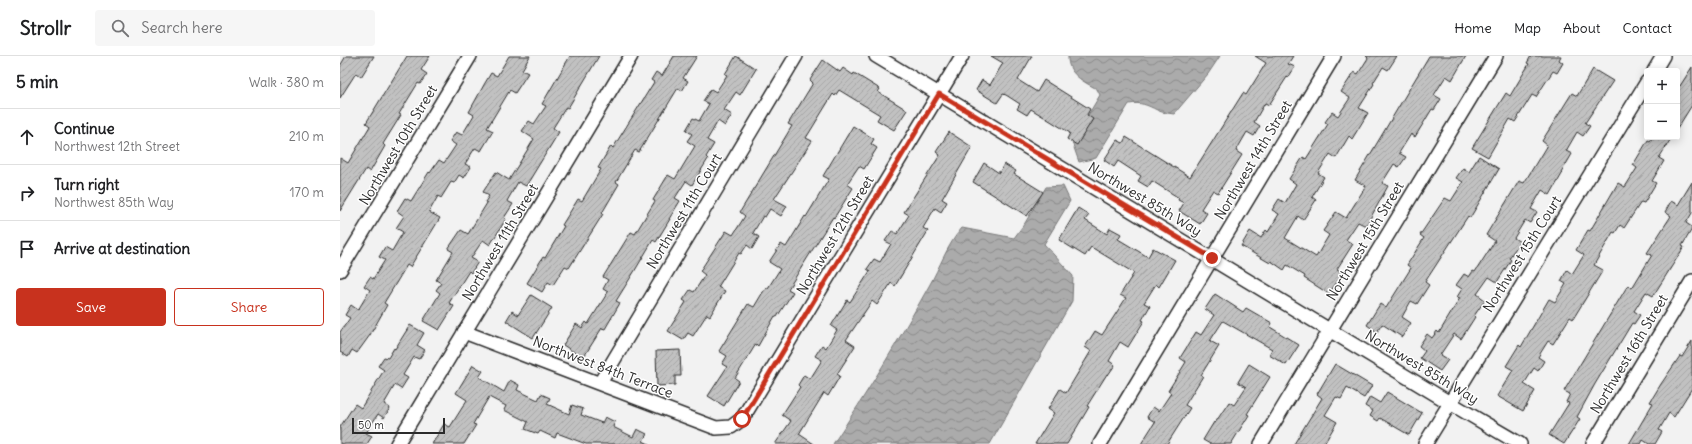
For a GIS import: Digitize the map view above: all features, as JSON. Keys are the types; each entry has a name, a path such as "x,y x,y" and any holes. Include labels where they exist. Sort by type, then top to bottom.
{"street":[{"name":"Northwest 10th Street","path":"340,270 470,56"},
{"name":"Northwest 11th Street","path":"397,444 631,56"},
{"name":"Northwest 11th Court","path":"600,383 796,56"},
{"name":"Northwest 85th Way","path":"876,56 1520,444"},
{"name":"Northwest 12th Street","path":"731,427 742,419 962,56"},
{"name":"Northwest 14th Street","path":"1100,444 1334,56"},
{"name":"Northwest 15th Street","path":"1261,444 1496,56"},
{"path":"1656,68 1663,56"},
{"name":"Northwest 15th Court","path":"1425,444 1644,87"},
{"name":"Northwest 16th Street","path":"1594,444 1692,281"},
{"name":"Northwest 84th Terrace","path":"464,332 716,428 731,427"}],"water":[{"path":"1068,56 1220,56 1208,74 1174,114 1161,112 1144,104 1129,104 1096,158 1079,162 1072,142 1100,95 1097,89 1073,73 1068,62"},
{"path":"1063,186 1070,201 1044,244 1073,276 1072,301 990,444 833,444 894,346 929,286 948,249 962,228 1014,238 1025,223 1046,187"}],"building":[{"path":"346,56 374,56 361,77 356,73 340,98 340,66"},
{"path":"407,56 430,56 421,70 427,74 420,84 418,83 399,114 401,115 383,144 385,146 370,172 366,169 340,211 340,158 348,163 370,126 366,123"},
{"path":"509,56 530,56 522,70 528,73 515,93 510,90 487,128 493,131 481,151 475,148 465,164 471,167 464,178 459,175 454,183 451,182 441,198 438,196 429,212 440,218 410,267 407,265 384,303 387,305 370,335 357,353 352,350 348,357 340,352 340,332 350,318 345,315 351,305 358,310 370,290 364,286 370,277 373,279 385,260 379,257 385,247 392,251 403,232 396,228 404,216 397,211 405,198 411,201 429,172 430,173 439,160 444,163 456,145 450,141 456,132 462,135 474,115 469,112 491,73 497,76"},
{"path":"570,56 599,56 568,108 566,107 553,128 559,132 526,186 518,182 507,201 513,204 504,218 506,219 490,245 483,240 471,258 478,262 471,273 469,271 449,303 454,306 439,330 423,321 440,293 436,290 441,283 436,280 453,252 448,249 461,230 468,234 487,203 485,202 489,196 483,192 496,172 509,180 534,139 522,131 529,121 534,124 546,106 542,104"},
{"path":"674,56 697,56 683,78 688,81 682,91 678,88 639,152 635,150 616,182 619,184 602,213 603,214 569,268 565,266 553,285 548,282 542,292 527,283 543,257 545,258 564,226 562,225 578,199 582,201 601,169 598,168 611,146 613,148 654,82 651,80 656,72 662,76"},
{"path":"736,56 756,69 740,95 736,92 724,110 732,115 725,126 718,121 707,140 714,144 706,157 708,159 692,185 686,181 675,198 680,201 670,219 656,242 653,240 616,301 620,303 605,329 602,328 583,358 563,345 576,324 582,328 586,322 588,324 608,292 603,289 608,280 603,277 631,232 635,234 655,201 653,200 668,175 675,179 695,146 687,141 692,134 686,130 693,118 699,121 709,104 703,101 711,89 716,92 727,75 725,74"},
{"path":"991,56 1032,56 1018,80 1037,92 1044,80 1090,109 1087,115 1093,119 1077,145 1067,139 1070,133 1031,109 1027,115 1017,109 1020,104 1006,95 1003,94 997,103 976,90 982,80 990,85 1003,63"},
{"path":"1255,56 1293,56 1288,64 1295,67 1269,105 1265,103 1254,122 1260,126 1254,136 1247,132 1236,151 1242,155 1218,193 1213,190 1201,209 1207,213 1200,224 1179,211 1184,203 1178,200 1179,198 1152,181 1148,187 1138,181 1141,176 1118,161 1114,167 1104,160 1117,140 1123,143 1126,137 1190,177 1243,93 1246,95 1266,63"},
{"path":"1366,56 1397,56 1388,70 1383,67 1359,108 1368,113 1352,139 1349,136 1336,158 1330,154 1318,173 1324,177 1312,197 1316,200 1303,220 1298,216 1285,238 1316,257 1329,235 1323,231 1336,212 1346,218 1366,186 1355,180 1429,56 1466,56 1452,80 1446,76 1434,95 1441,99 1434,110 1432,109 1415,137 1411,134 1399,153 1406,157 1399,167 1394,164 1382,183 1388,186 1366,226 1358,222 1346,240 1353,244 1337,269 1343,273 1329,294 1287,265 1284,270 1271,261 1270,263 1241,246 1250,231 1261,238 1266,230 1268,232 1279,214 1272,210 1279,199 1285,203 1296,184 1289,179 1303,157 1306,159 1328,124 1325,122 1332,112 1338,116 1350,98 1341,92 1354,72 1358,74 1368,58"},
{"path":"1531,56 1561,56 1559,60 1563,63 1557,73 1553,71 1536,97 1532,95 1515,122 1510,119 1488,157 1472,148 1506,93 1510,96 1529,64 1527,63"},
{"path":"823,60 840,72 843,68 853,75 854,73 880,89 878,92 907,110 894,130 877,120 880,115 839,90 835,96 833,94 806,138 812,141 774,199 787,206 781,216 770,209 765,217 763,216 753,233 759,237 752,249 747,245 741,254 739,253 718,287 725,291 710,316 707,314 693,336 688,333 683,340 668,331 686,302 683,300 690,290 694,292 705,275 700,271 726,231 733,235 745,216 740,212 792,126 788,124 813,83 810,80"},
{"path":"1692,67 1692,105 1680,124 1680,104 1680,86"},
{"path":"1593,69 1613,81 1585,123 1590,126 1583,136 1577,132 1566,151 1572,154 1550,195 1542,190 1531,209 1537,212 1530,223 1525,220 1514,238 1520,242 1509,258 1511,260 1497,282 1489,277 1477,294 1485,300 1474,316 1475,317 1461,339 1454,334 1440,355 1448,360 1440,371 1420,358 1425,351 1419,346 1427,334 1432,338 1437,331 1439,333 1460,298 1457,297 1462,289 1456,285 1464,274 1469,277 1473,271 1475,272 1495,241 1486,235 1519,181 1524,183 1547,145 1542,141 1572,93 1577,96"},
{"path":"853,126 874,139 871,144 877,148 864,169 859,166 847,184 853,188 788,289 793,292 777,317 775,316 758,346 756,344 735,378 739,381 724,406 708,396 727,367 722,364 727,356 719,351 748,304 754,307 766,287 768,288 780,269 769,262 781,244 786,247 805,216 806,217 829,179 823,176"},
{"path":"949,132 972,147 942,199 947,202 941,212 935,208 923,228 928,231 895,286 891,283 877,305 872,301 846,340 855,346 837,374 840,376 828,396 824,393 799,434 814,444 775,444 791,421 782,415 800,387 798,385 804,375 810,379 822,360 815,356 822,345 826,348 837,330 831,326 847,300 850,302 870,271 867,269 874,259 880,262 891,244 885,241 892,231 897,234 909,215 904,212 940,155 936,152"},
{"path":"1648,140 1670,140 1659,158 1664,161 1652,181 1656,183 1644,203 1641,202 1624,228 1620,225 1615,233 1613,232 1594,265 1603,270 1573,319 1570,317 1553,344 1548,341 1538,357 1544,361 1538,371 1534,368 1524,384 1535,391 1523,411 1497,396 1513,370 1506,366 1519,345 1521,347 1549,299 1555,302 1566,284 1561,281 1567,270 1572,274 1584,255 1576,250 1588,230 1590,231 1618,183 1625,187 1637,168 1633,165"},
{"path":"1479,156 1499,169 1470,218 1468,216 1425,282 1429,285 1417,304 1411,301 1402,317 1411,323 1402,337 1382,324 1377,332 1367,325 1380,304 1386,308 1411,268 1407,265 1424,238 1420,235 1445,198 1451,201 1463,182 1456,178 1463,168 1469,172"},
{"path":"984,163 999,173 1004,164 1016,171 1014,174 1043,192 1027,216 973,182"},
{"path":"1692,182 1692,213 1686,223 1692,227 1692,229 1682,246 1684,247 1653,296 1646,292 1634,311 1640,315 1634,324 1632,323 1595,384 1577,417 1580,419 1564,444 1549,435 1569,403 1566,402 1570,394 1564,391 1628,285 1632,288 1652,255 1647,253 1671,216 1665,212 1671,201 1678,205"},
{"path":"1078,208 1089,215 1085,220 1107,234 1110,228 1121,234 1118,239 1148,257 1153,248 1175,260 1159,287 1156,284 1144,303 1150,306 1142,320 1144,321 1128,347 1120,342 1109,361 1115,365 1108,375 1107,374 1087,406 1089,407 1067,444 1035,444 1054,413 1048,409 1060,389 1066,393 1091,351 1085,347 1095,331 1102,335 1126,298 1120,295 1134,273 1091,247 1085,256 1059,240"},
{"path":"1215,294 1243,312 1246,308 1272,323 1270,327 1299,345 1286,365 1269,355 1272,349 1223,321 1210,341 1219,346 1185,405 1190,408 1167,444 1141,444 1155,422 1147,417 1153,407 1159,411 1171,393 1168,391 1186,362 1180,358 1196,332 1201,335 1214,315 1205,309"},
{"path":"531,295 552,308 533,338 506,321 512,311 518,315"},
{"path":"410,325 424,333 417,345 425,350 419,359 414,357 403,375 408,378 401,389 395,385 384,404 390,408 384,418 378,414 366,433 372,436 367,444 340,444 340,427 355,404 361,408 384,370 378,366 384,357 388,358"},
{"path":"1692,341 1692,388 1674,417 1669,413 1659,430 1662,432 1655,444 1649,444 1643,440 1641,444 1629,444 1653,403 1650,402 1661,384 1680,356 1682,357"},
{"path":"680,350 681,376 675,376 675,385 657,386 656,351"},
{"path":"1249,364 1270,377 1247,414 1249,415 1231,444 1210,444 1203,440 1229,402 1234,405 1246,387 1238,382"},
{"path":"1335,364 1372,386 1364,398 1347,388 1341,399 1336,397 1325,415 1337,422 1324,444 1294,444 1322,398 1317,394"},
{"path":"473,365 483,371 479,377 504,392 510,380 519,385 517,390 538,400 541,394 550,398 547,404 569,414 572,405 583,409 581,415 602,423 605,417 615,422 613,427 633,437 637,429 647,434 643,441 649,444 586,444 557,433 555,438 540,431 538,434 525,429 528,422 504,410 506,406 489,397 473,424 476,425 464,444 432,444 444,424 450,427 467,400 456,393"},
{"path":"1387,392 1422,413 1409,435 1380,418 1378,421 1370,416 1373,411 1365,406 1370,397 1380,403"}],"route":[{"path":"742,419 939,94 1212,258"}]}
